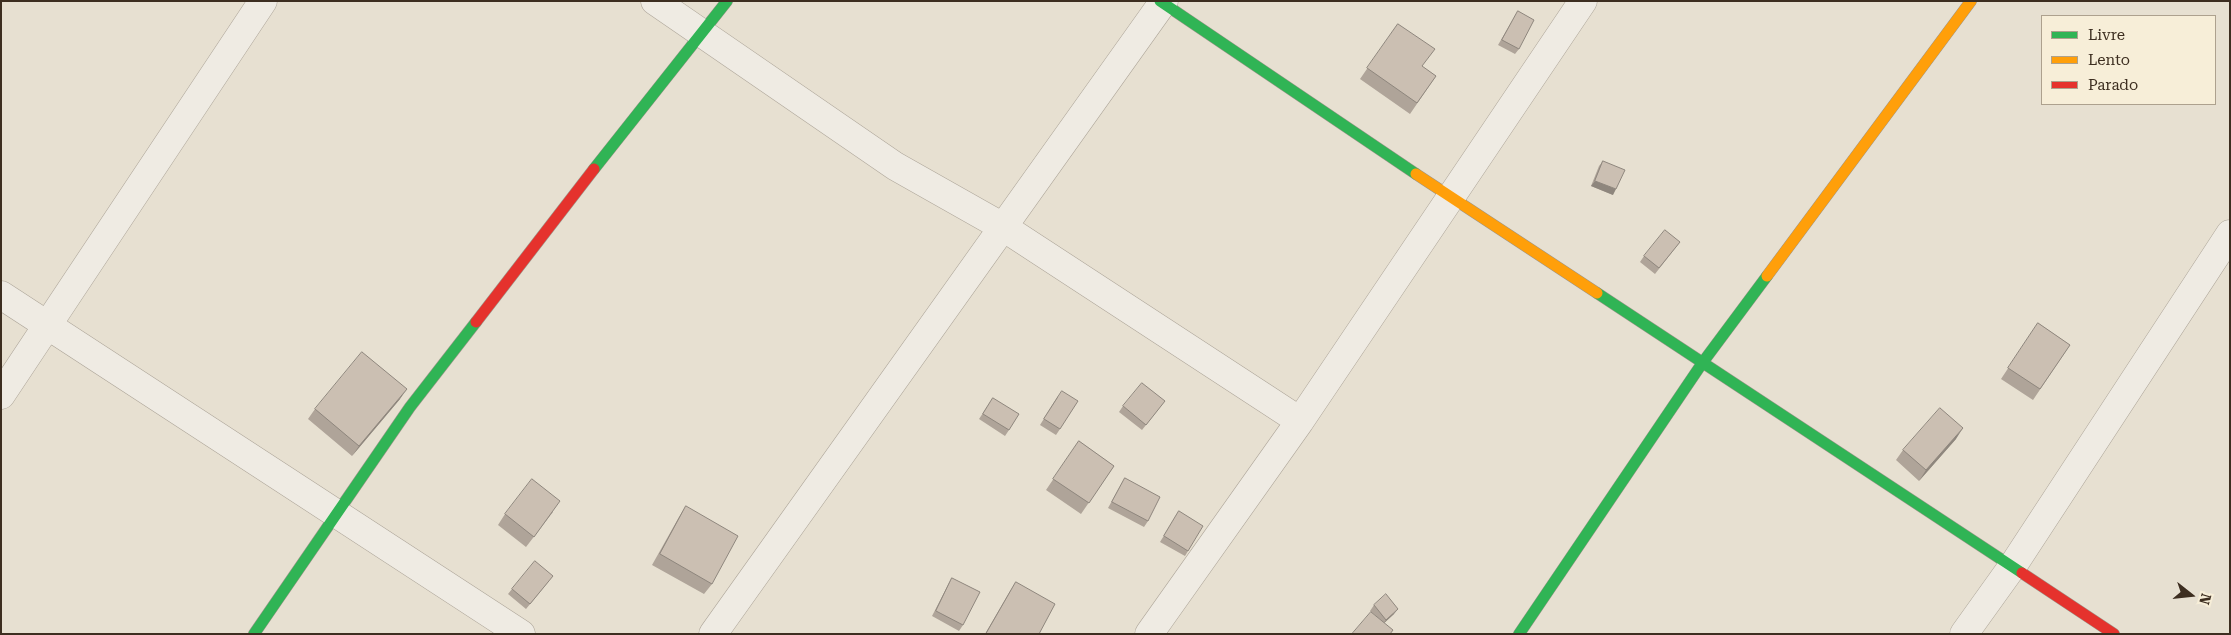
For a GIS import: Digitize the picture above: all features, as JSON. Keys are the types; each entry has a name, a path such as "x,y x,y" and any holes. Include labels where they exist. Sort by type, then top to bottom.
{"street":[{"path":"1,395 262,1"},
{"path":"655,1 895,166 1003,228 1300,421"},
{"path":"254,634 410,408 727,1"},
{"path":"1149,634 1300,421 1583,1"},
{"path":"1519,634 1704,362 1971,1"},
{"path":"713,634 1162,2 1450,198 1704,362 2114,634"},
{"path":"1964,634 2012,567 2230,234"},
{"path":"1,295 338,513 520,634"}],"building":[{"path":"1518,11 1534,20 1519,49 1502,40"},
{"path":"1398,24 1435,49 1422,66 1436,76 1417,103 1367,68"},
{"path":"1603,161 1625,170 1616,189 1595,181"},
{"path":"1665,230 1680,242 1659,268 1644,256"},
{"path":"2038,323 2070,345 2040,389 2008,368"},
{"path":"362,352 407,389 359,446 315,409"},
{"path":"1142,383 1165,401 1146,425 1123,406"},
{"path":"1062,391 1078,401 1060,429 1044,419"},
{"path":"993,398 1019,414 1009,430 983,414"},
{"path":"1940,408 1963,428 1926,470 1903,450"},
{"path":"1079,441 1114,466 1089,503 1053,479"},
{"path":"1125,478 1160,497 1148,521 1112,502"},
{"path":"532,479 560,501 534,537 505,514"},
{"path":"686,506 738,536 712,584 660,554"},
{"path":"1179,511 1203,526 1188,551 1164,536"},
{"path":"535,561 553,576 530,604 512,589"},
{"path":"952,578 980,592 963,625 936,611"},
{"path":"1016,582 1055,604 1039,634 986,634"},
{"path":"1386,594 1398,609 1386,620 1374,605"},
{"path":"1371,612 1393,630 1390,634 1352,634"}],"traffic: fast":[{"path":"594,169 727,1"},
{"path":"1160,1 1416,174"},
{"path":"1519,634 1703,362 1767,276"},
{"path":"1597,293 2022,573"},
{"path":"254,634 410,407 476,322"}],"traffic: slow":[{"path":"1767,276 1971,1"},
{"path":"1416,174 1597,293"}],"traffic: jam":[{"path":"476,322 594,169"},
{"path":"2022,573 2114,634"}]}
